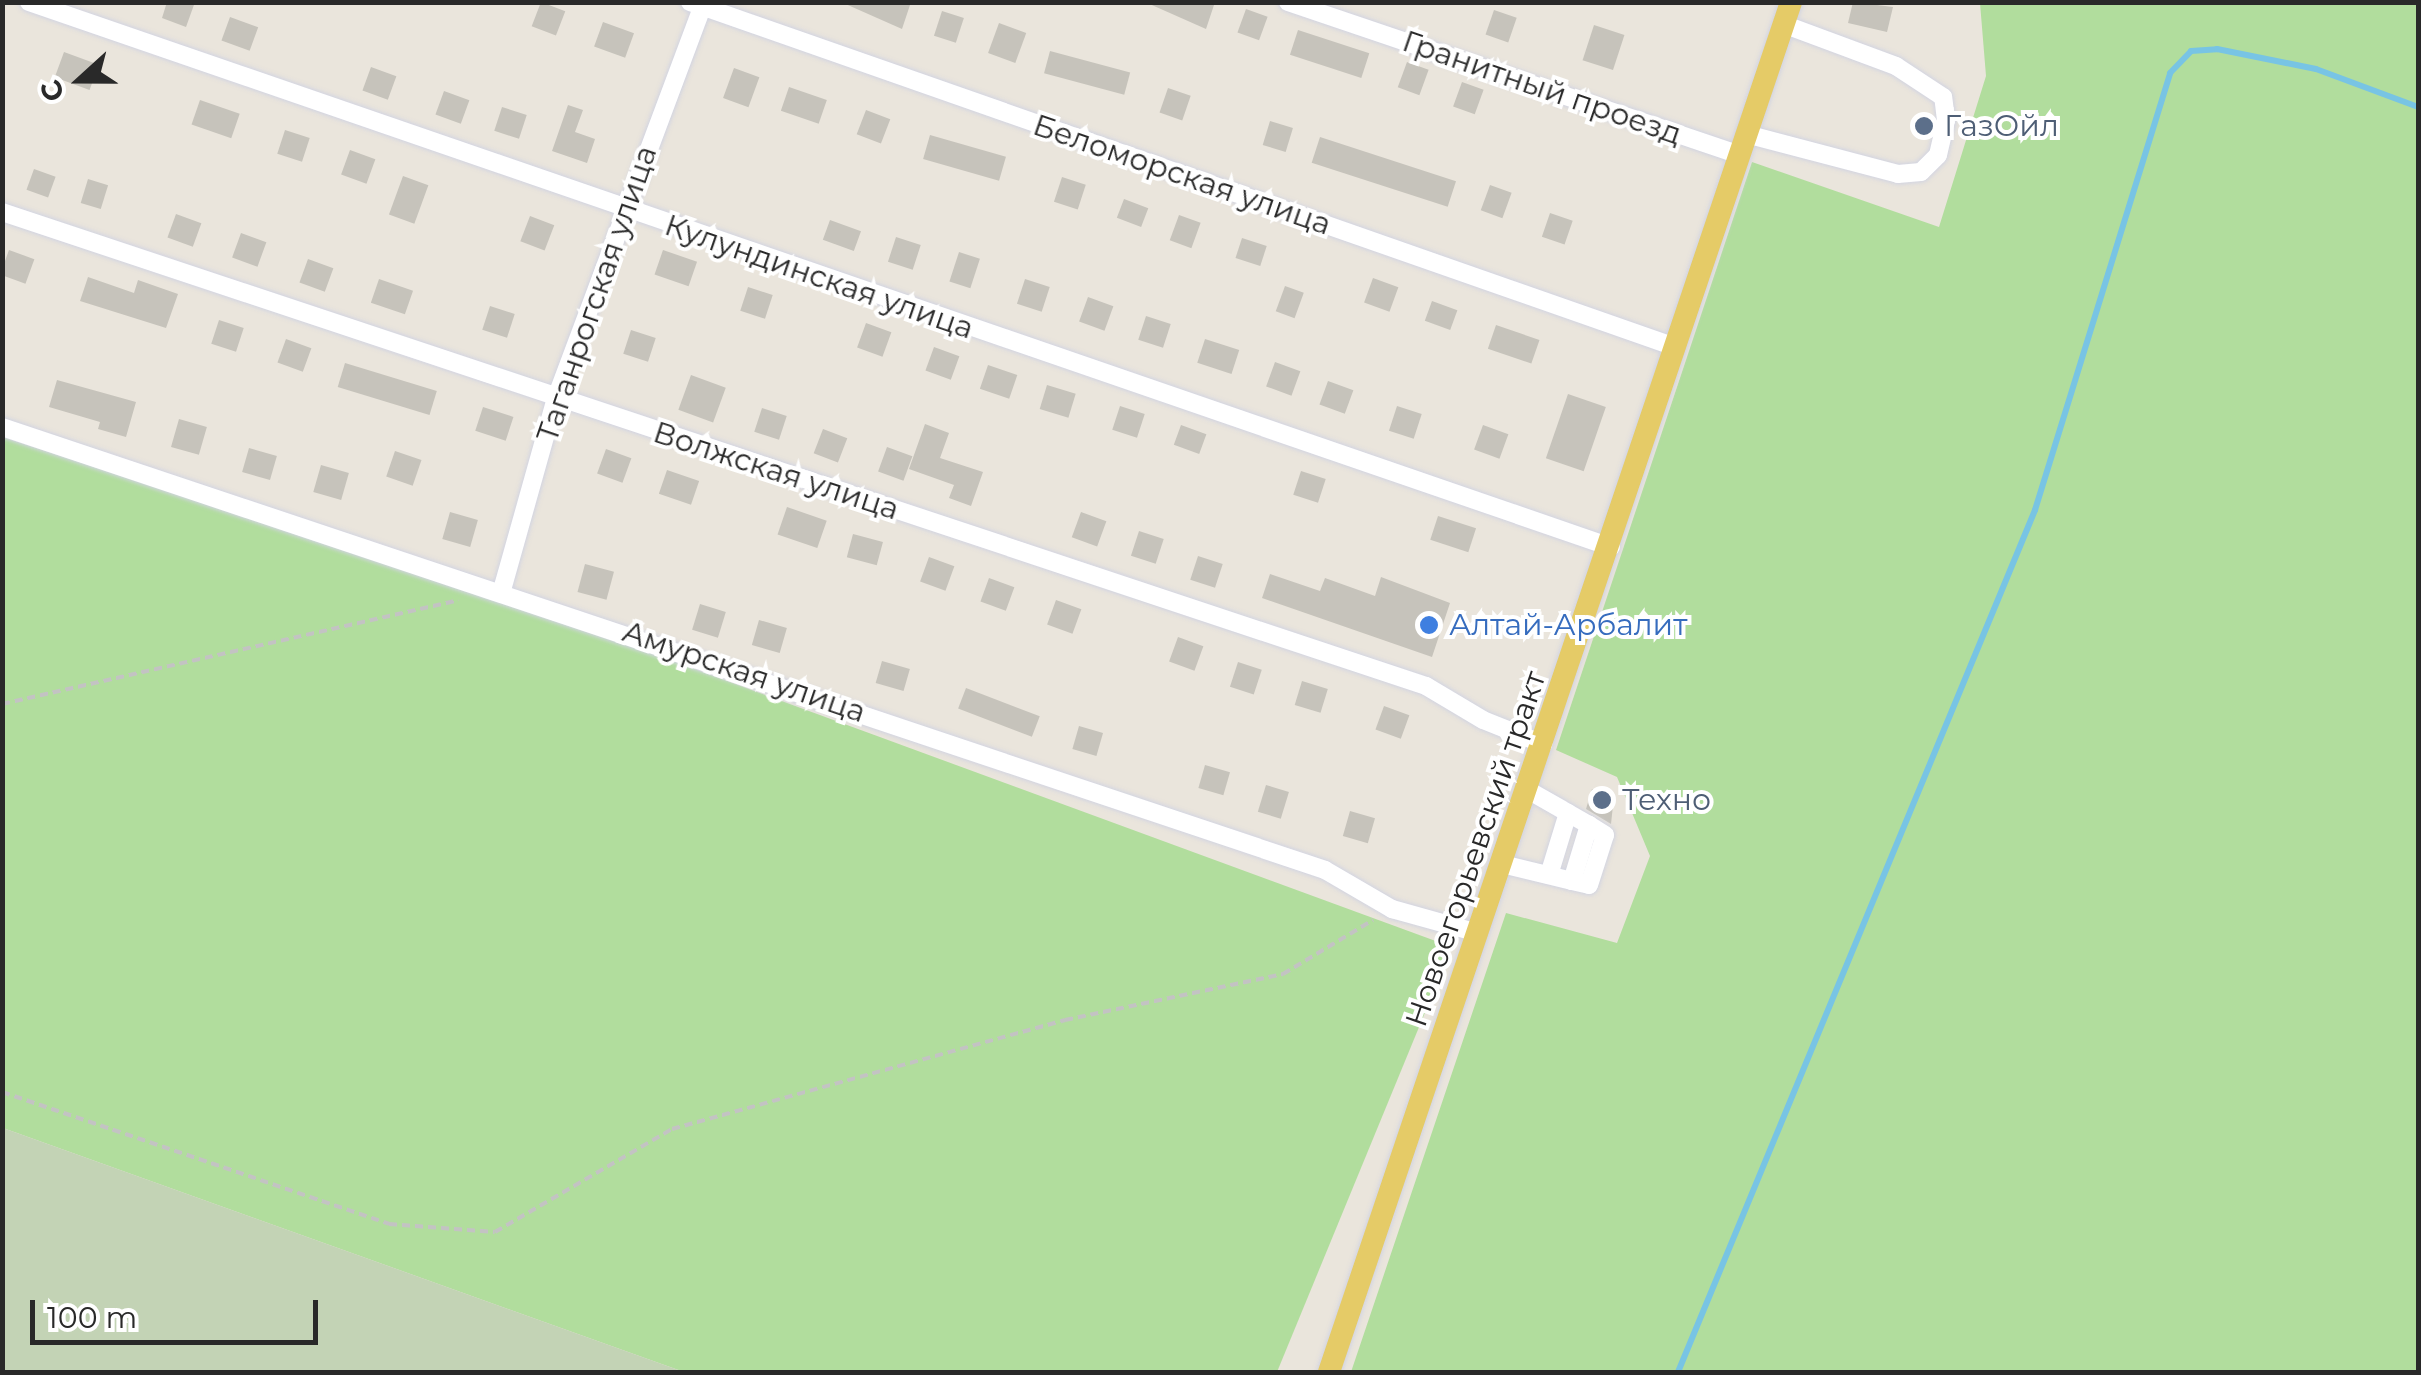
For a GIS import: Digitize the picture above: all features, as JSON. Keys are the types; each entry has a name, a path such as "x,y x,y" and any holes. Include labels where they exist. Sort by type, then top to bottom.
{"main road":[{"name":"Новоегорьевский тракт","path":"1329,1372 1611,547 1787,14"}],"street":[{"name":"Кулундинская улица","path":"29,2 624,211 1611,547"},
{"name":"Гранитный проезд","path":"1288,2 1743,145 1898,174 1921,172 1938,155 1946,120 1942,97 1896,66 1787,14"},
{"name":"Таганрогская улица","path":"502,590 556,398 699,4"},
{"name":"Беломорская улица","path":"699,4 1675,346"},
{"name":"Волжская улица","path":"2,212 1426,686 1483,720 1542,744"},
{"name":"Амурская улица","path":"2,426 502,590 1325,870 1392,909 1478,933"},
{"path":"1502,864 1589,885 1606,835 1528,790"},
{"path":"1548,875 1568,814"}],"path":[{"path":"2,704 466,598"},
{"path":"2,1092 389,1224 495,1232 672,1130 1065,1020 1283,974 1392,909"}],"green space":[{"path":"1980,3 2418,3 2418,1372 1351,1372 1506,913 1617,943 1650,856 1617,777 1556,750 1752,162 1939,227 1986,76"},
{"path":"2,437 501,598 1452,947 1277,1372 684,1372 3,1128"},
{"path":"3,1128 684,1372 3,1372"}],"building":[{"path":"167,2 195,2 186,27 162,18"},
{"path":"541,2 565,11 556,36 532,26"},
{"path":"841,2 911,2 902,29"},
{"path":"1145,2 1215,2 1206,29"},
{"path":"1853,2 1893,7 1887,32 1848,23"},
{"path":"1246,9 1268,17 1259,40 1237,32"},
{"path":"1494,10 1517,18 1508,42 1486,35"},
{"path":"942,11 964,18 956,43 934,36"},
{"path":"230,17 258,27 250,51 221,40"},
{"path":"603,22 634,33 625,58 594,46"},
{"path":"999,23 1026,33 1015,63 988,53"},
{"path":"1594,25 1624,35 1613,70 1583,60"},
{"path":"1298,30 1369,53 1361,78 1290,55"},
{"path":"1050,51 1130,72 1124,95 1044,73"},
{"path":"64,52 99,65 90,90 55,77"},
{"path":"1407,62 1429,70 1419,95 1398,87"},
{"path":"371,67 396,76 388,100 362,90"},
{"path":"734,68 759,77 748,107 723,98"},
{"path":"1462,82 1484,90 1475,114 1453,106"},
{"path":"789,87 827,100 819,124 781,111"},
{"path":"1168,88 1191,96 1182,120 1160,113"},
{"path":"444,91 469,100 461,124 435,114"},
{"path":"200,100 240,114 231,138 192,125"},
{"path":"568,105 583,110 575,132 595,139 587,163 552,151"},
{"path":"502,107 527,115 519,139 494,131"},
{"path":"866,110 890,119 881,144 857,134"},
{"path":"1270,121 1293,128 1286,152 1263,145"},
{"path":"285,130 310,138 302,162 277,154"},
{"path":"930,135 1006,157 999,181 923,159"},
{"path":"1320,137 1456,181 1448,207 1312,163"},
{"path":"350,150 375,159 366,184 341,174"},
{"path":"34,169 56,177 48,198 26,190"},
{"path":"403,176 428,185 414,224 389,215"},
{"path":"1062,177 1086,185 1078,209 1054,202"},
{"path":"88,179 108,185 101,209 81,203"},
{"path":"1490,185 1512,193 1502,218 1481,210"},
{"path":"1124,199 1148,208 1141,227 1117,218"},
{"path":"1550,213 1573,221 1565,244 1542,237"},
{"path":"176,214 201,223 193,247 167,237"},
{"path":"1179,215 1201,223 1191,248 1170,240"},
{"path":"530,216 554,225 545,251 520,241"},
{"path":"830,220 861,231 854,251 823,240"},
{"path":"241,233 266,242 257,267 232,257"},
{"path":"896,237 921,245 913,270 888,262"},
{"path":"1242,238 1267,246 1260,266 1236,258"},
{"path":"9,250 34,259 25,284 2,275"},
{"path":"663,250 697,262 689,286 655,275"},
{"path":"959,252 980,259 970,288 949,281"},
{"path":"308,259 333,268 325,292 299,282"},
{"path":"88,277 134,293 138,280 178,294 166,328 80,301"},
{"path":"1373,278 1398,287 1389,312 1364,302"},
{"path":"379,279 413,291 405,314 371,303"},
{"path":"1025,279 1050,287 1042,312 1017,304"},
{"path":"1285,286 1304,293 1295,318 1276,311"},
{"path":"748,287 773,295 765,319 740,311"},
{"path":"1088,297 1113,306 1104,331 1079,321"},
{"path":"1432,301 1457,310 1450,330 1425,321"},
{"path":"490,306 515,314 507,338 482,330"},
{"path":"1146,316 1171,324 1163,348 1138,340"},
{"path":"219,320 244,328 236,352 211,344"},
{"path":"866,323 891,332 882,357 857,347"},
{"path":"1496,325 1539,340 1531,364 1488,349"},
{"path":"631,330 656,338 648,362 623,354"},
{"path":"286,339 311,348 303,372 277,362"},
{"path":"1205,339 1239,350 1232,374 1197,363"},
{"path":"934,347 959,356 951,380 925,370"},
{"path":"1275,362 1300,371 1291,396 1266,386"},
{"path":"345,363 437,391 429,415 338,387"},
{"path":"988,365 1017,375 1009,399 980,389"},
{"path":"691,375 726,388 713,422 678,410"},
{"path":"57,380 136,402 126,437 98,429 100,422 49,407"},
{"path":"1328,381 1353,390 1345,414 1319,404"},
{"path":"1047,385 1076,394 1068,418 1040,409"},
{"path":"1568,394 1606,407 1584,471 1546,458"},
{"path":"1120,406 1145,414 1137,438 1112,430"},
{"path":"1397,406 1422,414 1414,439 1389,431"},
{"path":"483,407 513,417 506,441 475,431"},
{"path":"762,408 787,416 779,440 754,432"},
{"path":"179,419 207,427 199,455 171,447"},
{"path":"925,424 949,433 940,458 983,472 971,506 949,498 954,485 909,469"},
{"path":"1181,425 1206,434 1199,454 1174,445"},
{"path":"1483,425 1508,434 1499,459 1474,449"},
{"path":"823,429 847,438 838,463 814,453"},
{"path":"887,447 912,456 903,481 878,471"},
{"path":"249,448 277,456 270,480 242,472"},
{"path":"606,449 631,458 622,483 597,473"},
{"path":"395,451 421,460 413,486 386,477"},
{"path":"321,465 349,473 341,500 313,492"},
{"path":"667,470 699,481 691,505 659,494"},
{"path":"1301,471 1326,479 1318,503 1293,495"},
{"path":"787,507 827,521 817,548 778,534"},
{"path":"450,512 478,520 470,547 442,539"},
{"path":"1081,512 1106,521 1097,547 1072,537"},
{"path":"1438,516 1476,528 1468,552 1430,540"},
{"path":"1139,531 1164,539 1156,564 1131,556"},
{"path":"853,534 883,542 877,565 847,557"},
{"path":"1198,556 1223,564 1215,588 1190,580"},
{"path":"929,557 954,566 945,591 920,581"},
{"path":"585,564 614,572 606,600 577,592"},
{"path":"1270,574 1320,591 1325,578 1375,596 1381,577 1450,603 1432,657 1262,598"},
{"path":"989,578 1014,587 1006,611 980,601"},
{"path":"1056,600 1081,609 1072,634 1047,624"},
{"path":"700,604 726,612 718,638 692,630"},
{"path":"759,620 787,628 780,653 752,645"},
{"path":"1178,637 1203,646 1194,671 1169,661"},
{"path":"882,661 910,669 904,691 876,683"},
{"path":"1238,662 1262,670 1254,694 1230,687"},
{"path":"1302,681 1328,689 1321,713 1295,705"},
{"path":"966,688 1040,716 1032,737 958,709"},
{"path":"1384,706 1409,715 1401,739 1375,729"},
{"path":"1079,726 1103,733 1096,756 1072,749"},
{"path":"1205,765 1230,772 1223,795 1198,788"},
{"path":"1266,785 1289,792 1281,819 1258,812"},
{"path":"1592,789 1614,796 1611,824 1586,809"},
{"path":"1350,811 1375,818 1368,843 1343,836"}],"waterway":[{"path":"1678,1372 2035,510 2170,73 2191,51 2217,49 2316,69 2418,107"}],"place":[{"name":"ГазОйл","path":"1924,126"},
{"name":"Алтай-Арбалит","path":"1429,625"},
{"name":"Техно","path":"1602,800"}]}
